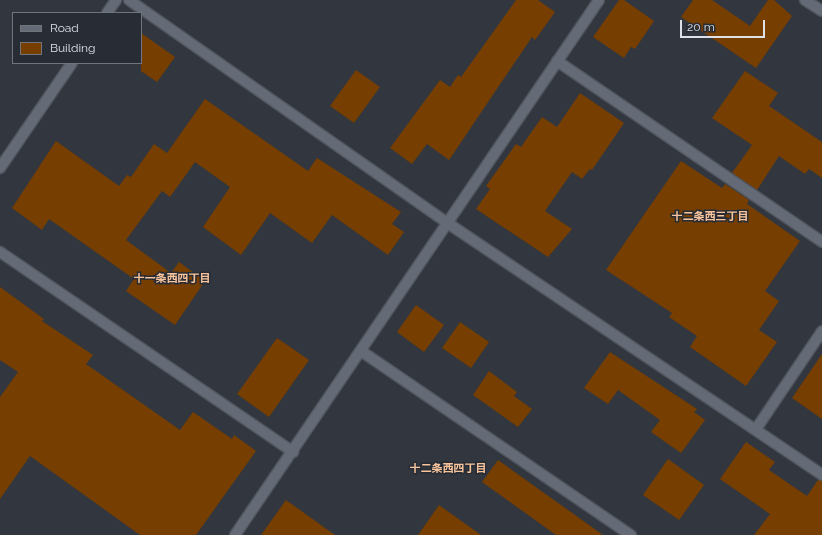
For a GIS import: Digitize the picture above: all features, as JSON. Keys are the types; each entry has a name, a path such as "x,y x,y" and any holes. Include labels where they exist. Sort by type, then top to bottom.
{"street":[{"path":"108,12 116,0"},
{"path":"129,0 449,224 756,429 822,475"},
{"path":"235,535 293,452 360,351 449,224 599,0"},
{"path":"805,0 822,11"},
{"path":"557,61 822,242"},
{"path":"0,168 71,64"},
{"path":"0,252 293,452"},
{"path":"756,429 822,331"},
{"path":"360,351 631,535"}],"building":[{"path":"516,0 538,0 555,12 535,40 532,37 449,160 427,144 412,164 390,148 440,80 450,87 458,75 461,77"},
{"path":"619,0 624,0 654,21 635,49 631,47 624,58 593,37"},
{"path":"693,0 712,0 750,26 768,0 774,0 792,16 756,68 681,17"},
{"path":"142,34 175,57 157,82 141,71"},
{"path":"356,70 380,87 354,123 330,106"},
{"path":"745,71 778,93 769,106 822,142 822,178 809,169 805,174 779,156 757,190 732,173 752,145 712,118"},
{"path":"580,93 624,123 592,170 590,169 582,179 572,172 545,211 572,229 548,257 476,209 490,189 486,186 516,144 521,147 542,117 557,127"},
{"path":"205,99 308,171 317,158 401,212 392,224 404,232 388,255 332,215 312,243 270,213 241,255 203,227 230,187 195,162 170,197 162,191 126,240 171,273 179,262 205,281 175,325 126,291 134,279 49,219 42,230 12,208 56,141 119,186 127,175 131,177 154,144 167,153"},
{"path":"681,161 722,188 725,184 749,200 747,204 800,241 765,291 779,301 759,330 777,342 746,386 690,347 697,336 669,317 672,313 606,270"},
{"path":"0,287 44,319 42,321 93,355 86,364 180,430 193,412 232,439 234,435 256,451 196,535 140,535 30,456 0,499 0,397 18,372 0,360"},
{"path":"416,305 444,325 424,352 397,332"},
{"path":"460,322 489,342 471,368 442,348"},
{"path":"277,338 309,360 269,417 237,394"},
{"path":"610,352 697,409 694,412 705,420 681,453 651,432 660,420 618,390 608,404 584,388"},
{"path":"822,354 822,419 792,398"},
{"path":"489,371 517,392 514,396 532,409 518,427 473,395"},
{"path":"746,442 775,462 769,470 807,496 818,480 822,481 822,535 754,535 770,514 720,479"},
{"path":"668,459 704,485 679,520 643,495"},
{"path":"498,460 603,535 556,535 482,482"},
{"path":"286,500 335,535 261,535"},
{"path":"439,505 481,535 418,535"}],"district":[{"name":"十二条西三丁目","path":"710,217"},
{"name":"十一条西四丁目","path":"172,279"},
{"name":"十二条西四丁目","path":"448,469"}]}
